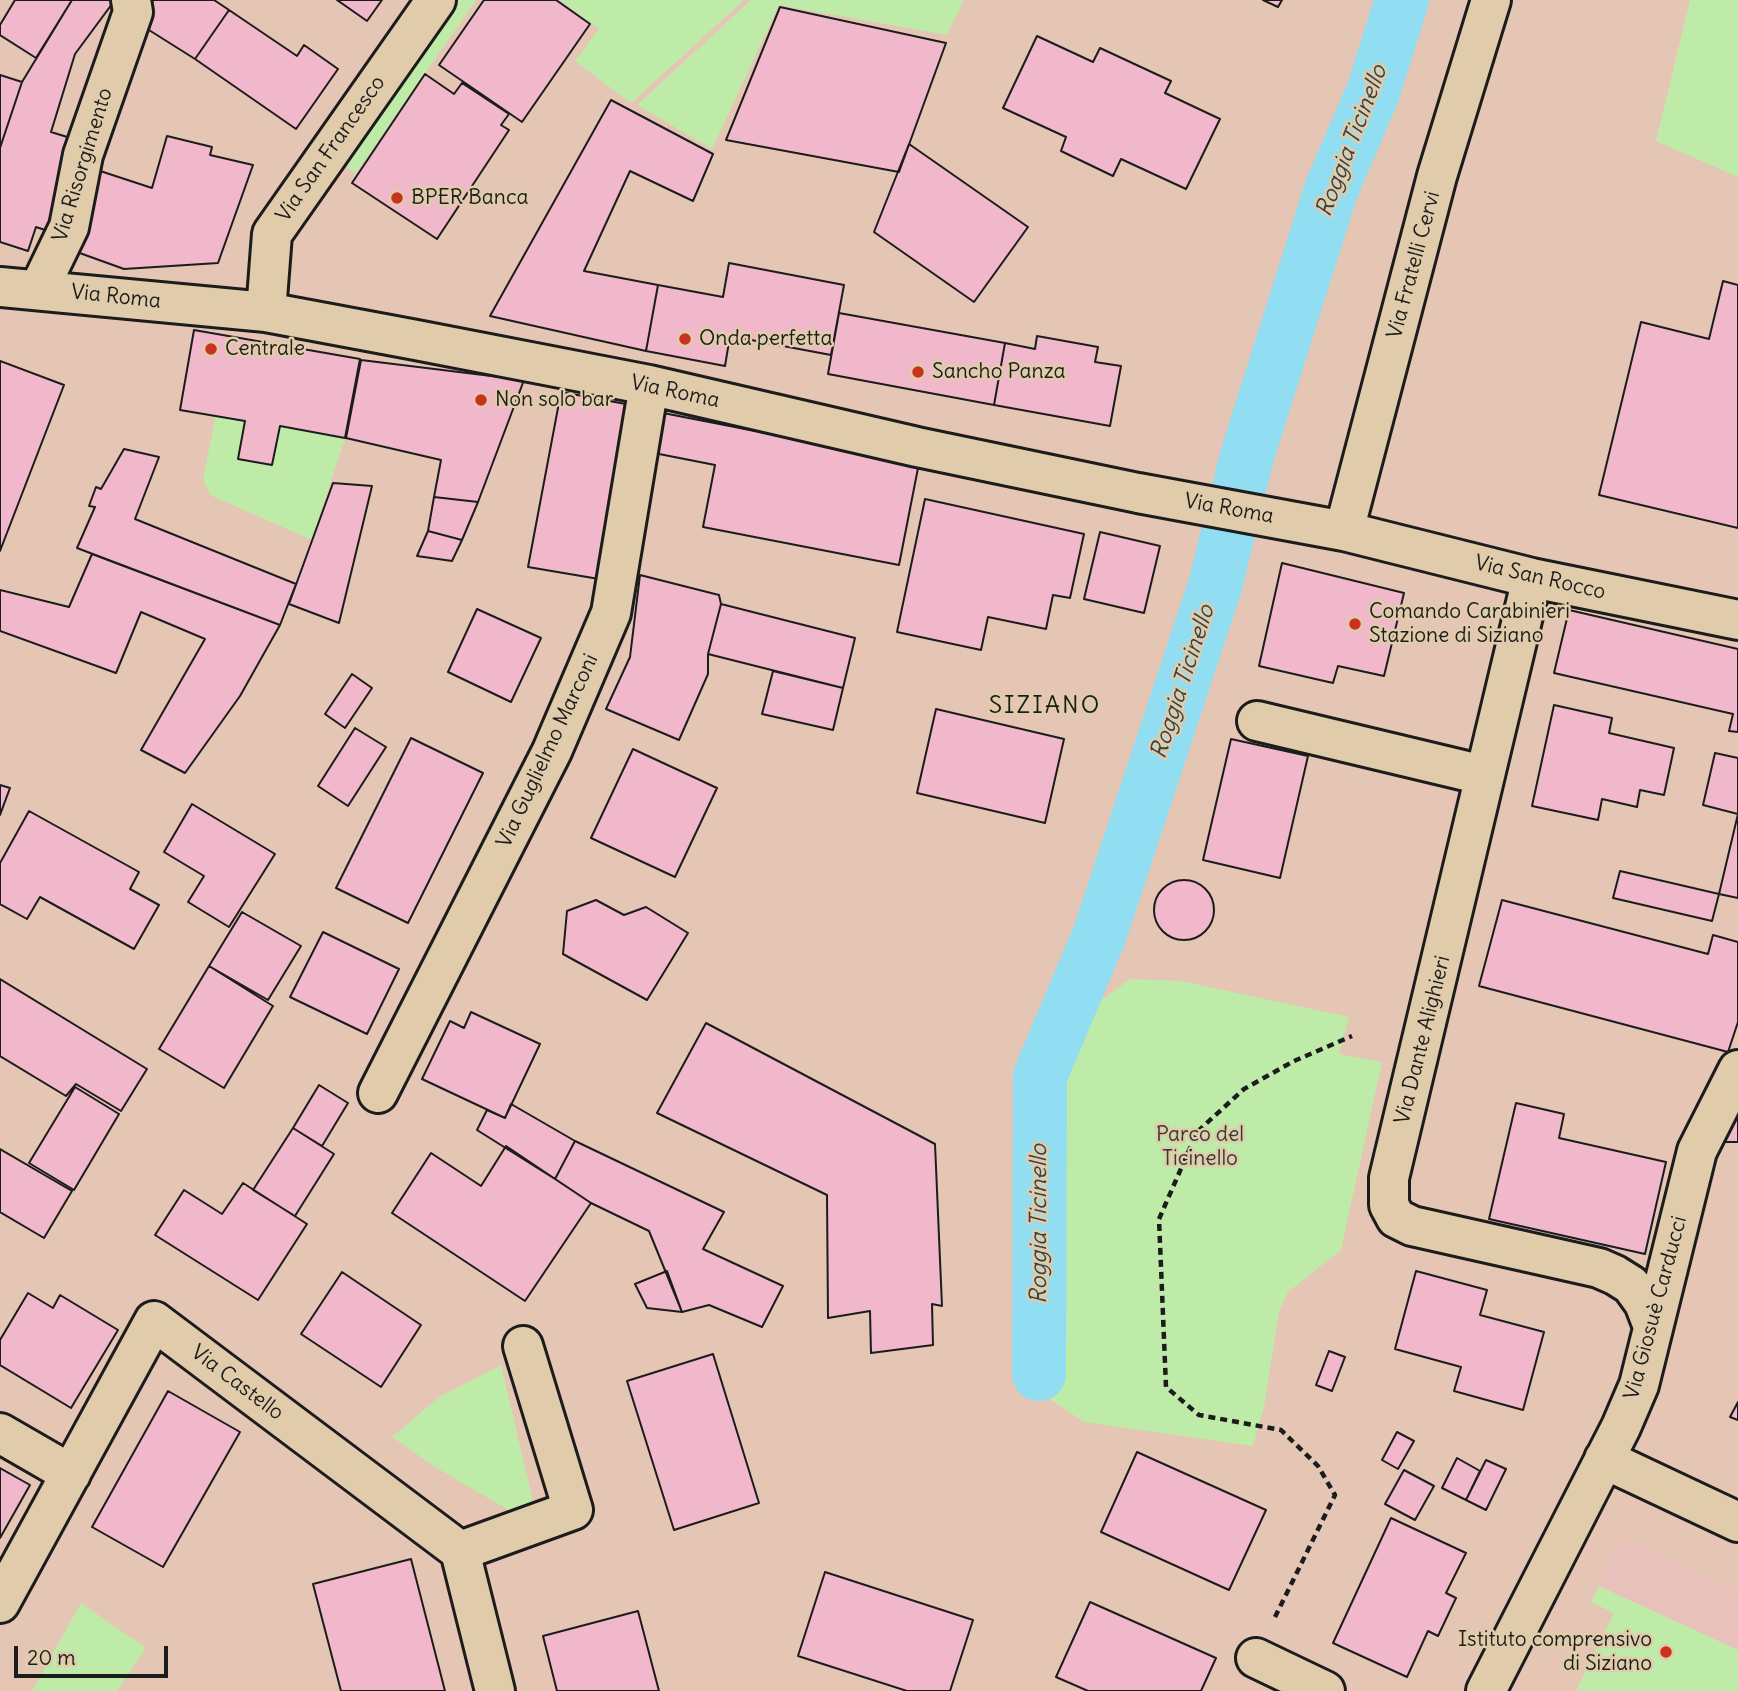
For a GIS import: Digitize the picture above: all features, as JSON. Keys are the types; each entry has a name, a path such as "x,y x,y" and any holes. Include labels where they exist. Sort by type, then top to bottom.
{"street":[{"name":"Via Risorgimento","path":"39,289 69,227 83,155 133,12 131,0"},
{"name":"Via San Francesco","path":"266,312 272,234 436,0"},
{"name":"Via Fratelli Cervi","path":"1344,531 1437,176 1491,0"},
{"name":"Via Roma","path":"0,287 266,312 649,385 917,447 1138,493 1344,531"},
{"name":"Via Guglielmo Marconi","path":"378,1093 552,751 611,613 649,385"},
{"name":"Via San Rocco","path":"1344,531 1532,578 1738,620"},
{"name":"Via Dante Alighieri","path":"1532,578 1389,1178 1389,1205 1396,1218 1412,1226 1598,1268 1615,1275 1631,1285 1644,1303 1652,1324"},
{"path":"1257,722 1483,775"},
{"name":"Via Giosuè Carducci","path":"1486,1691 1639,1385 1697,1151 1738,1070"},
{"name":"Via Castello","path":"0,1603 154,1321 460,1551"},
{"path":"495,1691 460,1551 573,1510 523,1346"},
{"path":"0,1433 71,1474"},
{"path":"1604,1459 1738,1522"},
{"path":"1256,1658 1325,1691"}],"path":[{"path":"1256,1658 1290,1582 1335,1495 1318,1466 1281,1430 1199,1415 1166,1387 1159,1219 1197,1132 1244,1089 1294,1061 1352,1036"}],"shaded area":[{"name":"Istituto comprensivo di Siziano","path":"1623,1537 1738,1592 1738,1691 1576,1691 1614,1613 1591,1602"}],"green space":[{"path":"440,0 476,0 356,173 332,157"},
{"path":"560,0 744,0 631,103 575,61 599,29"},
{"path":"751,0 964,0 947,35 779,5 712,149 637,105"},
{"path":"1690,0 1738,0 1738,177 1656,141"},
{"path":"216,415 245,421 238,459 272,465 280,426 345,438 312,540 210,495 203,479"},
{"name":"Parco del Ticinello","path":"1130,979 1181,981 1349,1017 1339,1054 1382,1062 1341,1250 1288,1292 1279,1312 1264,1407 1253,1446 1084,1422 1051,1400 1050,1267 1038,1128 1057,1072 1092,1007"},
{"path":"501,1365 533,1501 512,1512 435,1467 392,1437 439,1397"},
{"path":"1599,1586 1738,1650 1738,1691 1576,1691 1614,1613 1591,1602"},
{"path":"81,1603 146,1648 117,1691 32,1691"}],"building":[{"path":"15,0 72,0 36,58 0,35 0,25"},
{"path":"72,0 115,0 75,54 51,132 77,140 48,231 36,227 28,251 0,242 0,148 22,82"},
{"path":"153,0 214,0 229,10 195,59 141,25"},
{"path":"337,0 382,0 367,21"},
{"path":"484,0 556,0 590,24 522,122 439,65"},
{"path":"1263,0 1282,0 1278,7"},
{"path":"780,7 946,43 899,172 726,140"},
{"path":"229,10 297,56 304,45 338,69 296,129 195,59"},
{"path":"1037,36 1093,62 1100,48 1171,81 1165,93 1220,119 1186,189 1121,159 1113,176 1061,151 1066,137 1003,108"},
{"path":"425,74 454,94 462,83 509,114 501,125 509,130 437,239 352,183"},
{"path":"0,75 22,82 0,148"},
{"path":"611,100 713,154 693,201 630,171 584,271 658,285 646,351 490,316"},
{"path":"167,136 212,147 210,155 253,165 218,263 124,269 63,247 88,167 152,188"},
{"path":"909,144 1028,227 974,302 874,232"},
{"path":"729,263 844,285 831,355 730,336 725,366 646,351 658,285 723,297"},
{"path":"1723,281 1738,285 1738,528 1599,495 1641,322 1709,339"},
{"path":"839,313 1005,343 994,405 828,374"},
{"path":"194,330 360,359 345,438 280,426 272,465 238,459 245,421 180,410"},
{"path":"1037,336 1098,347 1095,362 1121,366 1110,426 994,405 1005,343 1035,349"},
{"path":"361,360 524,380 478,502 434,497 441,460 346,438"},
{"path":"0,361 64,385 0,551"},
{"path":"561,392 631,405 599,579 528,567"},
{"path":"658,412 919,463 899,565 703,527 715,465 649,452"},
{"path":"124,449 159,457 135,519 296,584 280,625 77,548 95,507 89,506 96,487 101,489"},
{"path":"333,483 372,486 339,623 289,604"},
{"path":"434,497 478,502 462,540 428,531"},
{"path":"925,499 1084,534 1070,598 1053,595 1046,629 988,617 981,650 897,632"},
{"path":"428,531 462,540 452,561 417,556"},
{"path":"1100,532 1160,546 1144,613 1084,599"},
{"path":"92,554 280,625 240,696 185,773 141,750 205,639 141,612 116,673 0,631 0,590 69,607"},
{"path":"1282,563 1404,593 1384,676 1338,666 1333,683 1259,666"},
{"path":"640,575 719,595 721,604 708,654 708,674 679,740 606,709 630,657"},
{"path":"721,604 855,638 843,688 708,654"},
{"path":"477,609 541,638 511,702 448,672"},
{"path":"1569,610 1738,649 1738,732 1729,731 1733,714 1554,673"},
{"path":"773,671 843,688 833,730 762,714"},
{"path":"352,674 372,688 345,728 325,714"},
{"path":"1554,705 1612,718 1609,733 1674,748 1664,795 1640,790 1637,807 1602,799 1598,820 1532,806"},
{"path":"936,709 1064,739 1045,823 917,793"},
{"path":"355,728 386,747 348,806 318,786"},
{"path":"411,738 483,773 408,923 336,888"},
{"path":"1231,739 1308,756 1280,878 1203,860"},
{"path":"633,749 717,788 675,877 591,838"},
{"path":"1715,753 1738,758 1738,814 1703,805"},
{"path":"0,785 10,788 0,815"},
{"path":"192,804 275,854 229,927 188,902 204,876 164,852"},
{"path":"29,811 139,872 130,889 159,905 134,949 40,897 27,919 0,904 0,863"},
{"path":"1738,814 1738,898 1719,894"},
{"path":"1620,871 1719,894 1712,921 1613,898"},
{"path":"1178,880 1190,880 1209,893 1214,910 1212,922 1201,935 1190,940 1178,940 1159,927 1154,916 1154,904 1167,885"},
{"path":"596,900 624,915 646,907 688,933 647,1000 563,954 567,911"},
{"path":"1502,900 1708,954 1713,935 1738,942 1738,1022 1728,1052 1479,986"},
{"path":"242,912 301,946 268,1000 209,966"},
{"path":"323,932 399,969 367,1034 290,997"},
{"path":"209,966 273,1006 224,1088 159,1049"},
{"path":"0,979 147,1069 121,1111 76,1084 66,1096 0,1056"},
{"path":"471,1012 540,1044 505,1118 422,1079 450,1021 464,1028"},
{"path":"706,1023 935,1144 942,1306 932,1304 933,1345 871,1353 870,1311 828,1318 827,1195 657,1113"},
{"path":"319,1085 348,1103 322,1146 293,1128"},
{"path":"75,1087 119,1114 74,1190 29,1163"},
{"path":"1516,1103 1564,1114 1559,1138 1666,1162 1645,1254 1489,1219"},
{"path":"511,1104 575,1141 555,1179 477,1130 487,1110 505,1118"},
{"path":"1738,1115 1738,1142 1723,1142"},
{"path":"293,1128 334,1154 295,1216 253,1190"},
{"path":"575,1141 724,1212 703,1249 783,1286 762,1327 709,1305 682,1312 649,1231 591,1203 555,1179"},
{"path":"506,1146 591,1203 525,1301 392,1213 431,1153 481,1186"},
{"path":"0,1149 72,1191 44,1238 0,1212"},
{"path":"243,1183 307,1224 258,1300 155,1235 184,1190 222,1214"},
{"path":"667,1271 682,1312 647,1308 635,1284"},
{"path":"1416,1271 1487,1290 1480,1315 1544,1332 1523,1410 1454,1391 1461,1367 1395,1349"},
{"path":"342,1272 421,1325 381,1387 301,1334"},
{"path":"28,1293 53,1308 60,1295 118,1330 71,1408 0,1365 0,1340"},
{"path":"1329,1351 1345,1357 1332,1391 1316,1385"},
{"path":"713,1354 759,1503 674,1530 627,1381"},
{"path":"168,1391 240,1432 163,1567 92,1527"},
{"path":"1738,1402 1738,1420 1730,1417"},
{"path":"1397,1432 1414,1441 1398,1469 1382,1460"},
{"path":"1137,1452 1266,1510 1229,1590 1101,1532"},
{"path":"1457,1458 1480,1471 1466,1500 1442,1488"},
{"path":"1486,1460 1506,1469 1486,1510 1466,1500"},
{"path":"0,1468 30,1485 0,1538"},
{"path":"1404,1470 1434,1486 1415,1520 1385,1504"},
{"path":"1391,1518 1466,1553 1446,1593 1456,1598 1438,1636 1428,1631 1407,1677 1333,1643"},
{"path":"411,1559 445,1691 341,1691 313,1584"},
{"path":"825,1572 973,1620 950,1691 907,1691 798,1656"},
{"path":"1090,1602 1216,1658 1201,1691 1088,1691 1056,1677"},
{"path":"638,1611 659,1691 557,1691 543,1636"}],"waterway":[{"name":"Roggia Ticinello","path":"1039,1374 1040,1076 1099,936 1215,586 1247,456 1331,190 1373,92 1402,0"}],"place":[{"name":"BPER Banca","path":"397,198"},
{"name":"Onda perfetta","path":"685,339"},
{"name":"Centrale","path":"211,349"},
{"name":"Sancho Panza","path":"918,372"},
{"name":"Non solo bar","path":"481,400"},
{"name":"Comando Carabinieri Stazione di Siziano","path":"1355,624"},
{"name":"Istituto comprensivo di Siziano","path":"1666,1652"}],"district":[{"name":"SIZIANO","path":"1045,706"}]}
